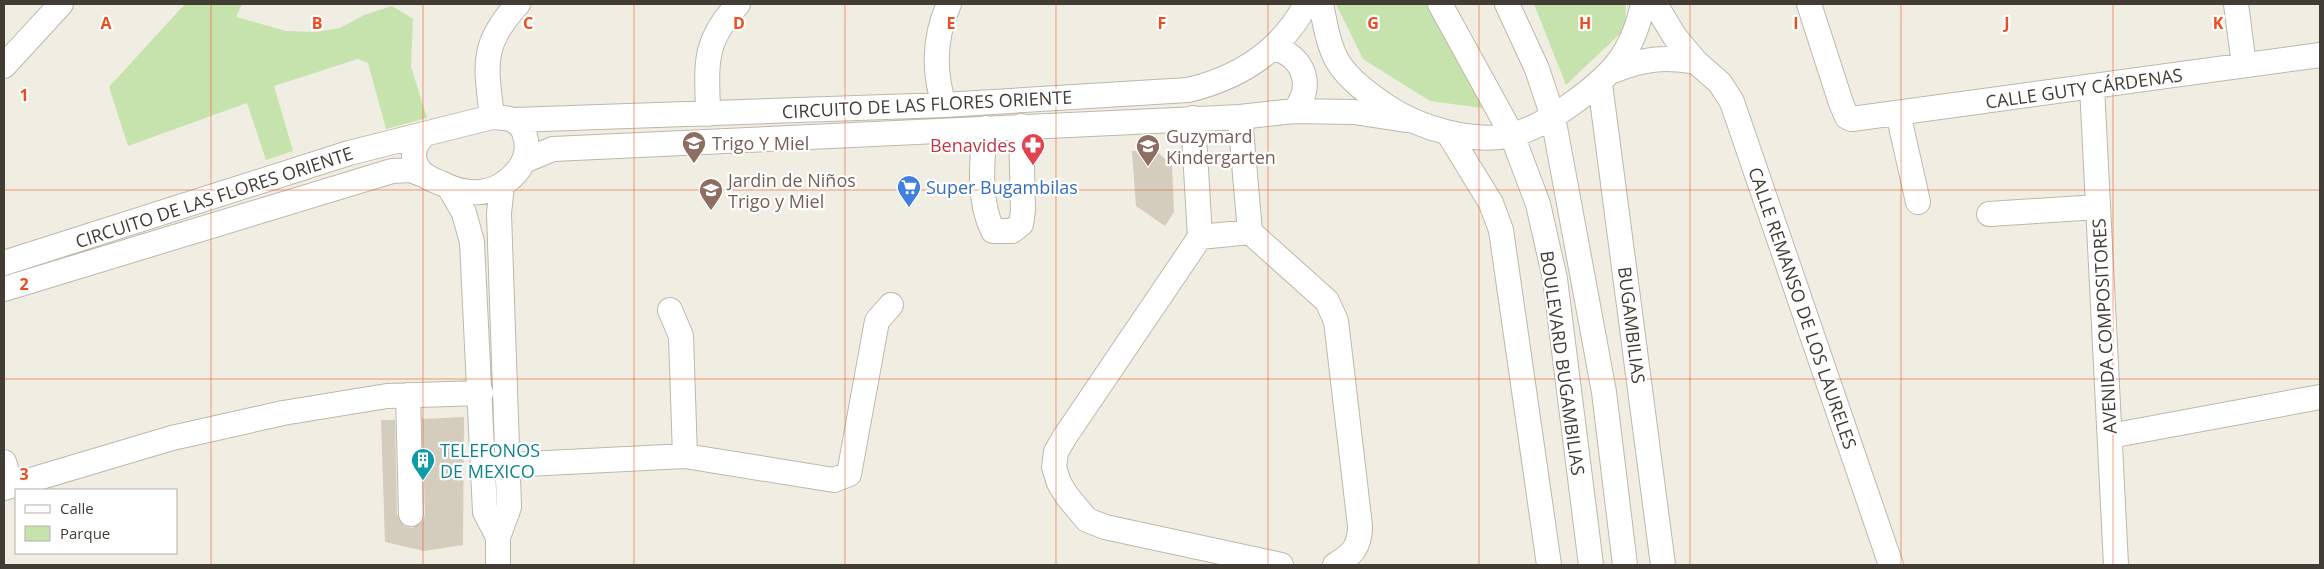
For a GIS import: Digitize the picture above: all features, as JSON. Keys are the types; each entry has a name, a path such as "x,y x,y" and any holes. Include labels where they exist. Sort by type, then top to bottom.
{"street":[{"path":"4,66 61,4"},
{"path":"503,119 487,68 488,55 491,42 500,24 518,4"},
{"path":"708,114 707,66 711,43 722,23 738,4"},
{"path":"944,105 936,77 936,48 949,4"},
{"name":"CIRCUITO DE LAS FLORES ORIENTE","path":"503,119 708,114 944,105 1188,90 1209,85 1254,63 1274,48 1306,4"},
{"path":"1321,4 1326,30 1338,62 1370,95 1406,120 1448,133 1485,136 1512,134 1554,117 1607,78 1633,63 1655,59 1696,62"},
{"name":"BOULEVARD BUGAMBILIAS","path":"1440,4 1512,134 1538,204 1555,279 1591,565"},
{"name":"BOULEVARD BUGAMBILIAS","path":"1507,4 1533,60 1554,117 1604,392 1625,565"},
{"path":"1607,78 1630,45 1643,4"},
{"name":"CALLE REMANSO DE LOS LAURELES","path":"1656,4 1675,37 1696,62 1720,83 1741,125 1891,565"},
{"name":"CALLE GUTY CÁRDENAS","path":"1809,4 1841,103 1847,117 1857,119 2320,54"},
{"path":"2236,4 2244,65"},
{"path":"1274,48 1282,50 1295,59 1304,73 1305,90 1299,105 1294,111"},
{"name":"BUGAMBILIAS","path":"1607,78 1663,565"},
{"name":"AVENIDA COMPOSITORES","path":"2092,86 2116,565"},
{"name":"CIRCUITO DE LAS FLORES ORIENTE","path":"524,161 552,149 1240,117 1294,111 1354,112 1406,120"},
{"path":"1898,114 1918,202"},
{"path":"1240,117 1250,232 1327,301 1336,321 1360,526 1358,546 1352,554 1335,565"},
{"path":"1193,118 1200,236 1064,438 1056,452 1054,467 1067,496 1087,520 1105,527 1281,565"},
{"path":"503,119 520,126 527,140 524,161 502,185 481,192 465,191 449,187 424,175 415,164 416,144 425,134 503,119"},
{"path":"986,128 982,170 987,219 993,231 1012,230 1021,224 1023,211 1021,126"},
{"path":"1448,133 1491,203 1501,230 1549,565"},
{"name":"CIRCUITO DE LAS FLORES ORIENTE","path":"4,263 349,153 425,134"},
{"name":"CIRCUITO DE LAS FLORES ORIENTE","path":"4,290 392,171 410,170 424,175"},
{"path":"498,565 498,537 509,507 499,212 502,185"},
{"path":"449,187 464,213 472,242 481,393 485,512 498,537"},
{"path":"1989,214 2098,207"},
{"path":"1200,236 1250,232"},
{"path":"484,464 507,465 685,456 834,480 845,477 849,474 877,321 891,305"},
{"path":"670,310 681,336 685,456"},
{"path":"4,462 7,486 172,438 283,412 408,395 481,393"},
{"path":"408,395 411,514"},
{"path":"2110,436 2320,397"}],"green space":[{"path":"185,4 242,4 236,17 286,31 316,32 340,28 364,15 392,6 413,19 411,67 427,118 386,129 368,63 358,59 274,86 293,151 266,160 247,103 128,146 109,87"},
{"path":"1336,4 1431,4 1489,109 1430,101 1363,59"},
{"path":"1534,4 1626,4 1625,29 1566,85"}],"building":[{"path":"1155,150 1172,165 1174,212 1165,226 1136,206 1132,151"},
{"name":"TELEFONOS DE MEXICO","path":"464,417 463,545 424,551 385,542 381,420 395,420 397,514 404,526 412,528 423,521 425,514 422,419"}],"place":[{"name":"Trigo Y Miel","path":"694,164"},
{"name":"Benavides","path":"1033,166"},
{"name":"Guzymard Kindergarten","path":"1148,167"},
{"name":"Super Bugambilas","path":"909,208"},
{"name":"Jardin de Niños Trigo y Miel","path":"711,211"},
{"name":"TELEFONOS DE MEXICO","path":"423,481"}]}
